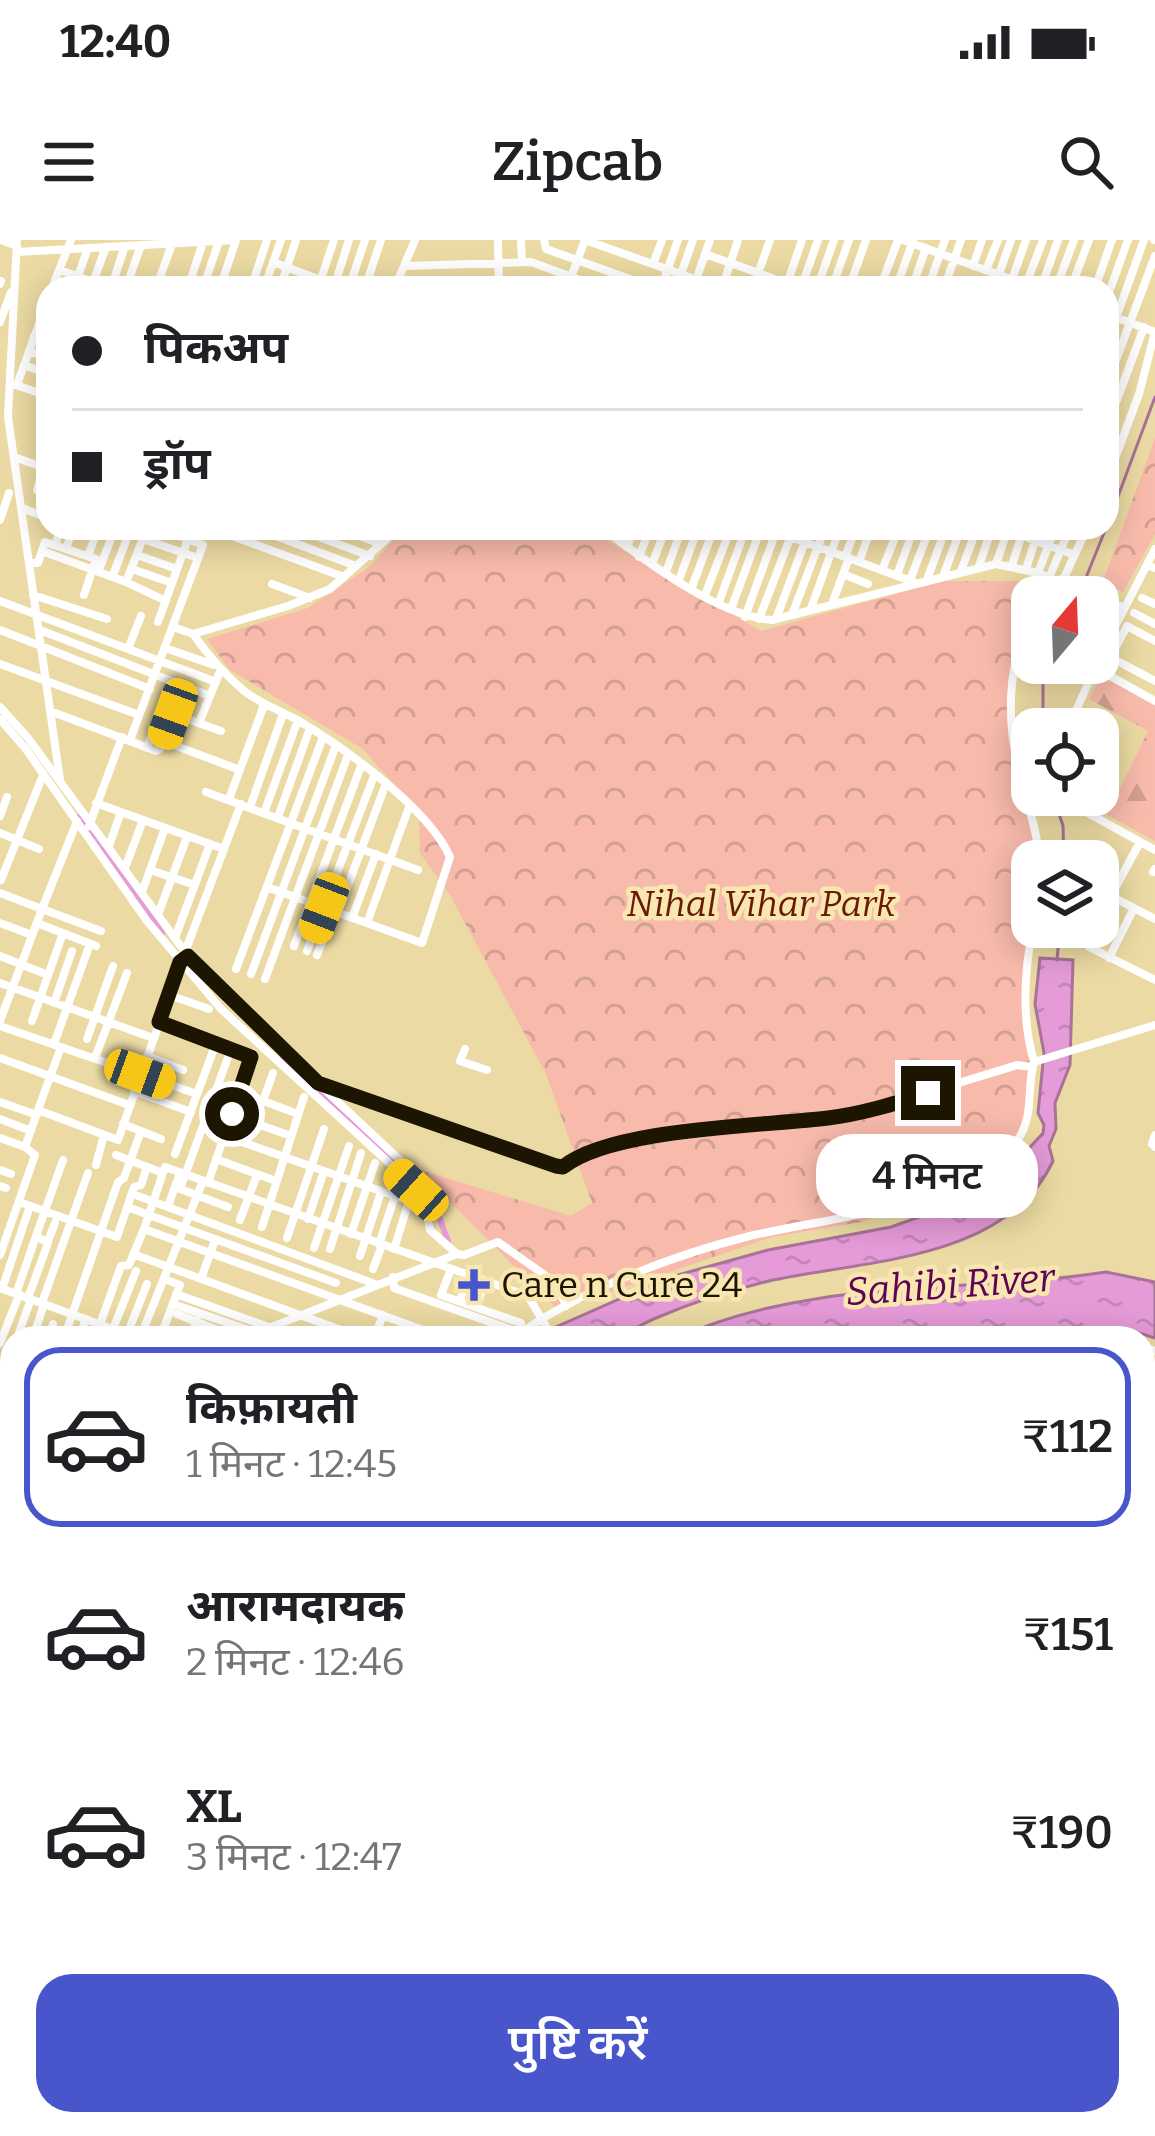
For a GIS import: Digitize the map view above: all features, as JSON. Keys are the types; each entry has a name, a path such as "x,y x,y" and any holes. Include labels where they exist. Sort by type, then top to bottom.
{"street":[{"path":"1,240 17,246 68,243 88,248 235,240 224,276"},
{"path":"255,276 267,240"},
{"path":"268,276 281,240"},
{"path":"284,276 296,240"},
{"path":"322,276 334,240"},
{"path":"337,276 349,240"},
{"path":"353,276 365,240"},
{"path":"369,276 380,240"},
{"path":"400,276 415,240"},
{"path":"498,240 499,276"},
{"path":"521,240 522,262"},
{"path":"544,240 546,249 624,276"},
{"path":"405,266 535,262 571,276 585,240 686,276"},
{"path":"653,264 662,240"},
{"path":"664,276 678,240"},
{"path":"681,274 693,240"},
{"path":"697,276 710,240"},
{"path":"725,276 738,240"},
{"path":"757,276 770,240"},
{"path":"789,276 802,240"},
{"path":"804,276 818,240"},
{"path":"821,276 834,240"},
{"path":"836,276 849,240"},
{"path":"853,276 866,240"},
{"path":"932,276 945,240"},
{"path":"948,276 961,240"},
{"path":"973,266 982,240"},
{"path":"986,270 998,240"},
{"path":"907,241 999,275 1011,240"},
{"path":"1013,276 1027,240"},
{"path":"1035,276 1043,240"},
{"path":"1038,276 1058,240"},
{"path":"1060,276 1074,240"},
{"path":"1076,276 1089,240"},
{"path":"1099,276 1112,240"},
{"path":"1115,276 1128,240"},
{"path":"1119,299 1144,240"},
{"path":"207,276 219,241"},
{"path":"887,276 907,241"},
{"path":"899,276 907,241"},
{"path":"158,276 162,242"},
{"path":"192,276 202,242"},
{"path":"57,276 68,243"},
{"path":"95,276 107,245"},
{"path":"130,276 141,245"},
{"path":"9,386 5,365 17,246"},
{"path":"114,276 125,246"},
{"path":"60,270 78,276 88,248"},
{"path":"916,276 926,248"},
{"path":"705,254 764,276"},
{"path":"1119,352 1155,256"},
{"path":"273,262 305,276"},
{"path":"0,265 16,270"},
{"path":"0,282 14,286"},
{"path":"0,322 14,286"},
{"path":"1119,318 1155,332 1119,448"},
{"path":"1119,389 1144,327"},
{"path":"36,333 24,365 9,386 4,417 14,457 12,497 29,563 57,786"},
{"path":"28,352 36,354"},
{"path":"24,365 36,370"},
{"path":"14,457 36,462"},
{"path":"0,518 12,497"},
{"path":"31,539 166,601"},
{"path":"29,563 38,563 52,540"},
{"path":"66,549 69,540"},
{"path":"88,556 94,540"},
{"path":"83,596 109,540"},
{"path":"113,575 126,540"},
{"path":"126,582 142,540"},
{"path":"149,540 198,558"},
{"path":"158,622 188,540 203,545 140,715 42,909 0,1023 140,1074 209,1109"},
{"path":"243,540 344,577"},
{"path":"284,540 358,566"},
{"path":"297,560 306,540"},
{"path":"331,540 370,556"},
{"path":"371,540 382,544"},
{"path":"193,634 330,589 386,540"},
{"path":"622,540 639,557 731,610 759,619 776,619 995,564 1049,576"},
{"path":"627,547 630,540"},
{"path":"639,557 645,540"},
{"path":"652,564 661,540"},
{"path":"665,572 677,540"},
{"path":"679,580 694,540"},
{"path":"692,587 710,540"},
{"path":"706,595 727,540"},
{"path":"719,602 742,540"},
{"path":"731,610 765,540"},
{"path":"745,617 767,540"},
{"path":"759,619 789,540"},
{"path":"802,540 913,581"},
{"path":"792,614 821,540"},
{"path":"810,610 836,540"},
{"path":"851,559 854,540"},
{"path":"832,604 863,540"},
{"path":"882,570 894,540"},
{"path":"897,575 910,540"},
{"path":"913,581 926,540"},
{"path":"928,578 942,540"},
{"path":"944,574 957,540"},
{"path":"961,571 973,540"},
{"path":"979,567 995,540"},
{"path":"995,564 1000,540"},
{"path":"1012,565 1020,540"},
{"path":"1026,569 1034,540 1075,555"},
{"path":"1038,573 1051,540"},
{"path":"1060,576 1066,540"},
{"path":"1062,576 1082,540"},
{"path":"776,619 804,542"},
{"path":"47,546 88,556 96,560 96,569"},
{"path":"1119,626 1155,549"},
{"path":"137,555 177,569"},
{"path":"131,568 172,584"},
{"path":"843,574 868,584"},
{"path":"272,584 310,598"},
{"path":"33,595 107,620"},
{"path":"1142,598 1155,604"},
{"path":"0,601 216,682"},
{"path":"1119,606 1155,624"},
{"path":"128,650 141,616"},
{"path":"1119,641 1127,626 1155,641"},
{"path":"172,627 193,634 218,667 264,705 298,720 362,766 437,835 450,857 422,943 267,887"},
{"path":"38,629 210,696"},
{"path":"0,630 149,689"},
{"path":"165,648 218,667"},
{"path":"1119,662 1152,679 1155,667"},
{"path":"0,664 140,715"},
{"path":"199,724 218,667"},
{"path":"1119,682 1155,701"},
{"path":"1013,684 1010,720 1037,840"},
{"path":"50,711 160,751 183,686"},
{"path":"147,748 167,692"},
{"path":"229,800 264,705"},
{"path":"0,707 220,1010 422,1189"},
{"path":"173,714 221,731"},
{"path":"0,1102 118,1140 224,849 284,714"},
{"path":"0,719 57,786"},
{"path":"264,813 298,720"},
{"path":"278,818 310,728"},
{"path":"236,969 323,737"},
{"path":"164,741 240,770"},
{"path":"251,974 336,745"},
{"path":"265,979 348,755"},
{"path":"294,946 362,766"},
{"path":"1,880 43,774"},
{"path":"332,910 374,776"},
{"path":"312,953 386,786"},
{"path":"206,792 418,870"},
{"path":"0,816 7,797"},
{"path":"96,803 224,849"},
{"path":"367,923 409,807"},
{"path":"109,847 121,812"},
{"path":"1093,816 1155,850"},
{"path":"124,868 142,820"},
{"path":"85,826 109,847 175,938 184,958 318,1083 422,1189 430,1231 458,1254"},
{"path":"142,892 165,828"},
{"path":"0,833 39,849"},
{"path":"158,914 188,836"},
{"path":"1119,882 1140,842"},
{"path":"175,938 210,844"},
{"path":"352,918 376,854"},
{"path":"150,870 195,885"},
{"path":"0,893 101,931"},
{"path":"1119,900 1155,920"},
{"path":"1109,958 1134,908"},
{"path":"0,923 32,935"},
{"path":"25,1147 67,1008 93,945 37,923"},
{"path":"32,1021 63,933"},
{"path":"532,1326 673,1259 750,1236 898,1207 994,1164 1019,1138 1032,1106 1035,1063 1025,1022 1029,948"},
{"path":"1094,948 1155,980"},
{"path":"54,1003 72,952"},
{"path":"0,956 48,975"},
{"path":"87,1039 113,966"},
{"path":"95,1058 127,973"},
{"path":"0,983 153,1038"},
{"path":"169,994 209,1010"},
{"path":"139,1326 166,1280 197,1196 216,1160 252,1055 159,1022"},
{"path":"318,1083 563,1167 583,1153 610,1145 864,1112 1155,1025"},
{"path":"100,1324 121,1266 128,1266 134,1254 216,1043"},
{"path":"172,1208 230,1049"},
{"path":"465,1049 460,1061 487,1070"},
{"path":"147,1056 183,1070"},
{"path":"0,1058 129,1105"},
{"path":"263,1101 273,1073"},
{"path":"134,1090 194,1103"},
{"path":"239,1092 298,1114"},
{"path":"262,1227 304,1097"},
{"path":"232,1114 291,1136"},
{"path":"0,1119 31,1130"},
{"path":"246,1144 254,1122"},
{"path":"123,1124 161,1139"},
{"path":"287,1238 324,1129"},
{"path":"68,1326 141,1131"},
{"path":"96,1165 104,1135"},
{"path":"1155,1135 1155,1147"},
{"path":"224,1136 428,1208"},
{"path":"0,1138 35,1155 3,1235 0,1255"},
{"path":"314,1248 350,1145"},
{"path":"329,1249 361,1154"},
{"path":"116,1155 183,1174 528,1296 547,1326"},
{"path":"19,1326 36,1236 63,1160"},
{"path":"216,1160 276,1181"},
{"path":"351,1234 375,1163"},
{"path":"0,1300 26,1204 117,1237 134,1187 141,1186 147,1167"},
{"path":"0,1170 11,1174"},
{"path":"308,1219 324,1172"},
{"path":"37,1326 88,1173"},
{"path":"240,1220 257,1174"},
{"path":"180,1189 228,1207"},
{"path":"360,1256 381,1192"},
{"path":"138,1196 375,1284"},
{"path":"373,1269 395,1196"},
{"path":"394,1249 409,1201"},
{"path":"127,1207 336,1283"},
{"path":"8,1326 56,1223"},
{"path":"144,1229 413,1326"},
{"path":"36,1236 47,1243"},
{"path":"201,1279 215,1240"},
{"path":"272,1326 393,1277 458,1254 469,1255 490,1242 498,1242 556,1283 566,1306"},
{"path":"134,1254 330,1326"},
{"path":"451,1269 441,1295 521,1323"},
{"path":"115,1326 136,1271"},
{"path":"460,1301 469,1275"},
{"path":"393,1277 394,1288 492,1326"},
{"path":"165,1326 180,1285 166,1280"},
{"path":"476,1307 485,1281"},
{"path":"136,1326 147,1284"},
{"path":"2,1289 104,1326"},
{"path":"175,1299 198,1318 220,1326"},
{"path":"175,1299 267,1326"},
{"path":"177,1314 220,1326"},
{"path":"379,1326 383,1315"},
{"path":"195,1326 198,1318"},
{"path":"83,1326 86,1319"}],"green space":[{"path":"1155,438 1155,534 1123,592 1119,576 1105,576"},
{"name":"Nihal Vihar Park","path":"393,540 606,540 761,631 942,581 1011,581 1011,816 1034,816 1039,840 1011,840 1011,948 1029,948 1032,1070 1029,1125 1015,1148 987,1176 862,1222 772,1237 558,1310 417,1169 571,1216 592,1203 546,1074 450,895 420,853 419,813 363,749 230,670 207,639 308,608 369,567"},
{"path":"1119,681 1155,700 1155,841 1109,816 1119,816 1119,790 1148,731 1119,715 1119,708 1106,708 1089,699 1097,684"}],"water":[{"path":"1040,958 1073,960 1070,1065 1055,1103 1056,1129 1049,1146 1053,1161 1031,1194 1002,1219 928,1251 769,1281 638,1326 558,1326 667,1278 768,1250 891,1227 989,1192 1043,1133 1038,1113 1044,1053 1035,1004"},
{"path":"1106,1272 1155,1282 1155,1326 710,1326 781,1305 835,1296"}],"waterway":[{"path":"1119,494 1155,397"},
{"path":"1087,576 1101,540"},
{"path":"1043,684 1043,708"},
{"path":"1060,816 1063,840"},
{"path":"78,817 162,933"},
{"path":"1057,960 1058,948"},
{"path":"282,1060 431,1196 448,1241"}],"place":[{"name":"Care n Cure 24","path":"474,1285"}],"route":[{"path":"232,1114 251,1057 159,1022 180,962 188,956 318,1083 556,1166 610,1145 831,1118 928,1093"}],"water label":[{"name":"Sahibi River","path":"950,1285"}]}
